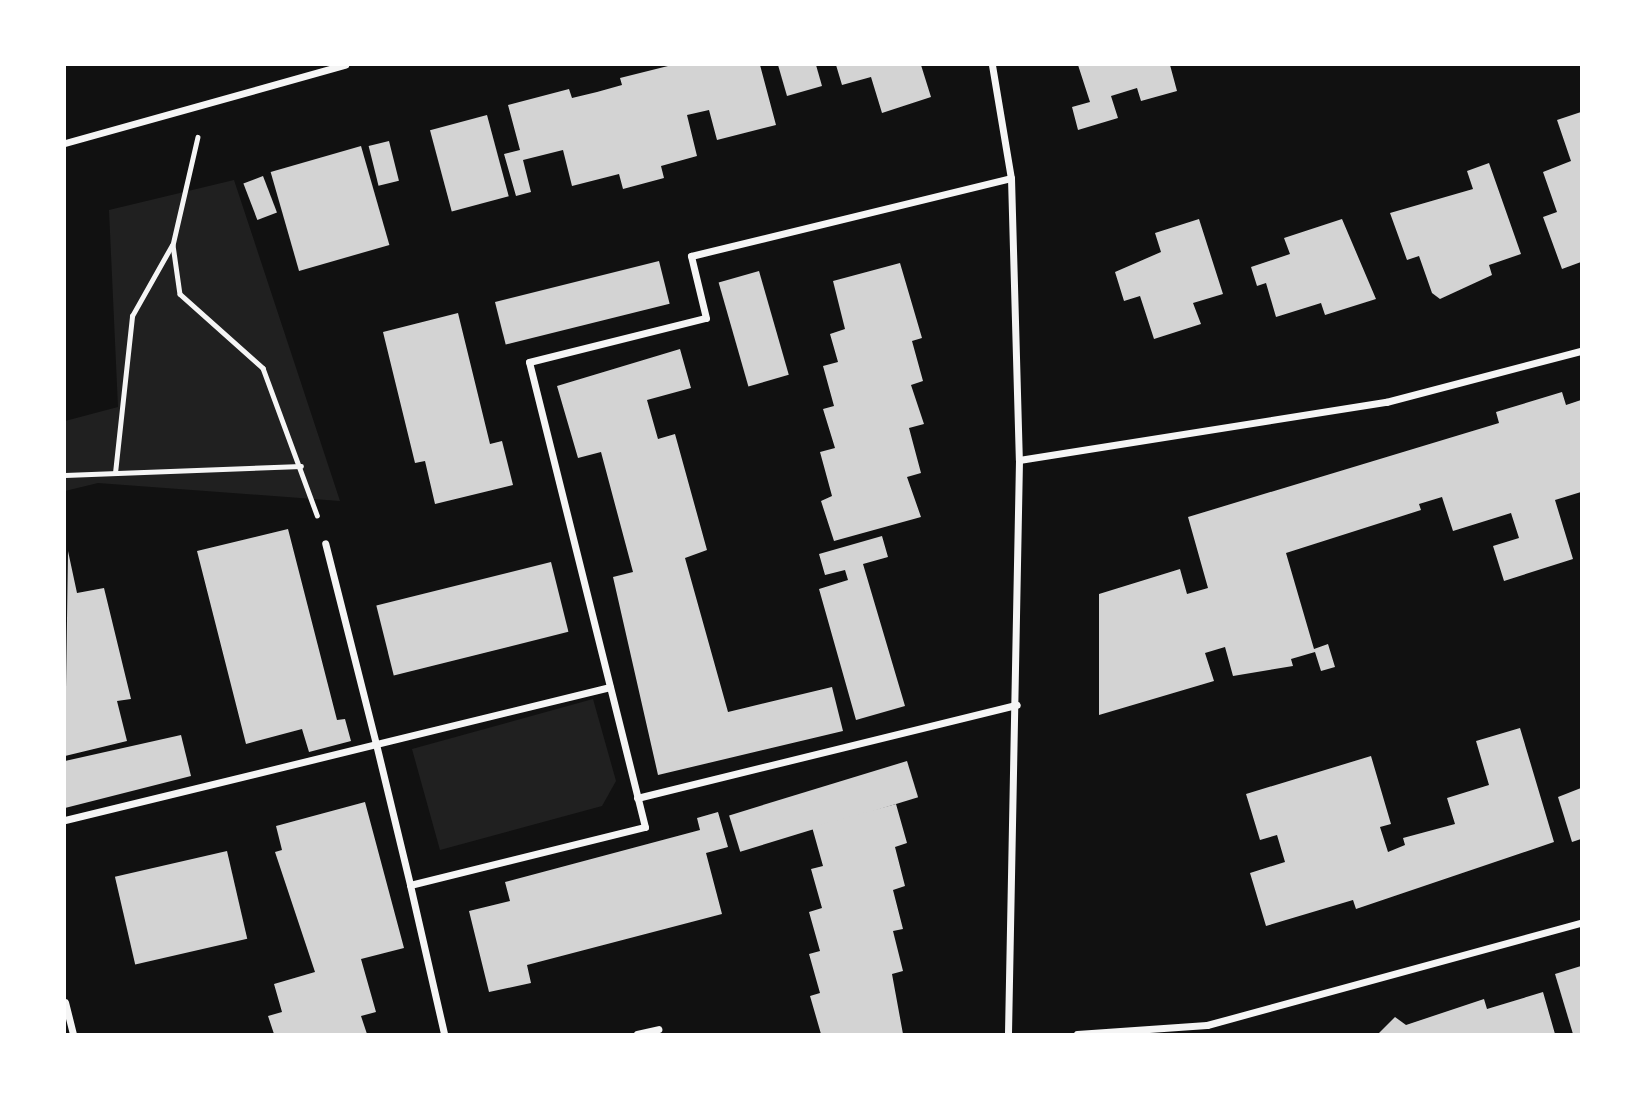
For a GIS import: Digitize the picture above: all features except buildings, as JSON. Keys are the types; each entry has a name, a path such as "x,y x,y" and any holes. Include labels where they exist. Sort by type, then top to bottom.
{"street":[{"path":"65,143 205,108 341,65"},
{"path":"992,65 1011,178 1019,460 1017,705 1008,1034"},
{"path":"410,885 645,827 529,362 706,318 691,256 1011,178"},
{"path":"1019,460 1386,402 1581,351"},
{"path":"325,542 444,1034"},
{"path":"65,820 610,687"},
{"path":"637,798 1017,705"},
{"path":"1077,1034 1207,1025 1581,923"},
{"path":"65,1002 73,1034"},
{"path":"637,1034 658,1030"}],"path":[{"path":"115,473 126,419 132,316 173,245 205,108"},
{"path":"173,245 180,294 263,368 301,466 325,542"},
{"path":"65,475 301,466"}],"shaded area":[{"path":"234,180 340,501 98,483 65,491 65,421 118,407 109,210"},
{"path":"593,699 616,781 602,806 440,850 412,749"}]}
